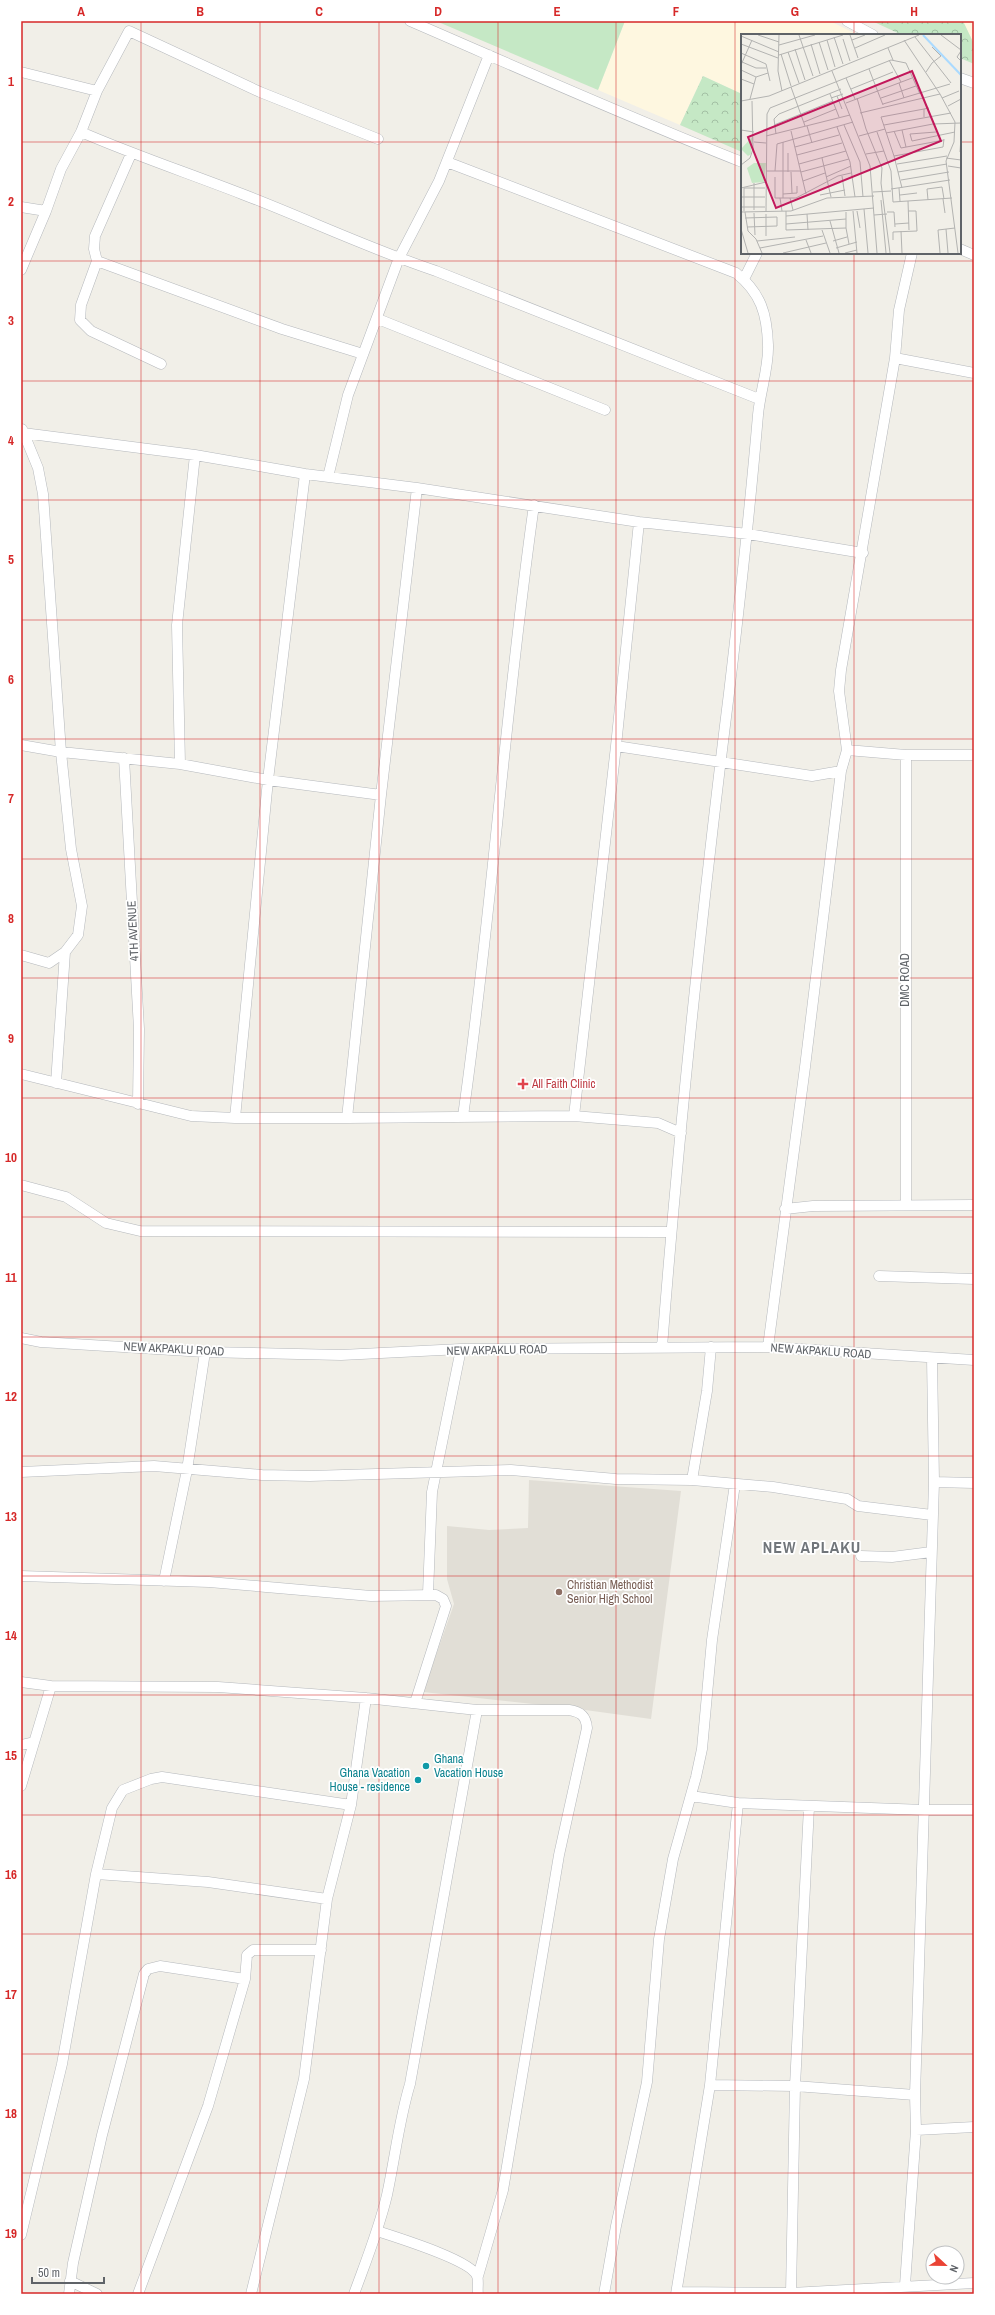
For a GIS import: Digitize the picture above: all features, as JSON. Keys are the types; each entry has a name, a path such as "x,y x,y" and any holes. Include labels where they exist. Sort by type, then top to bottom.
{"street":[{"path":"410,21 641,122 741,162"},
{"path":"847,21 871,34"},
{"path":"21,270 46,212 61,169 81,132 96,91 129,32 260,92 378,139"},
{"path":"328,477 348,395 378,319 399,258 428,204 489,55"},
{"path":"21,72 96,91"},
{"path":"961,78 974,83"},
{"path":"81,132 132,154 242,194 399,258 436,271 759,399"},
{"path":"132,154 95,236 94,249 97,261 81,305 80,320 91,331 161,364"},
{"path":"446,162 736,273 755,290 766,316 769,348 759,399 748,534 720,761 671,1232 662,1347"},
{"path":"21,207 46,212"},
{"path":"961,249 974,255"},
{"path":"744,279 756,254"},
{"path":"768,1347 785,1209 805,1068 841,771 847,750 839,691 895,358 899,310 912,254"},
{"path":"97,261 282,329 363,354"},
{"path":"378,319 605,410"},
{"path":"895,358 974,373"},
{"path":"22,430 195,455 305,474 417,488 639,522 748,534 863,553"},
{"path":"21,955 49,963 65,952 78,935 82,906 71,849 61,752 43,494 38,468 22,430"},
{"path":"180,764 177,626 195,455"},
{"path":"235,1118 268,780 305,474"},
{"path":"347,1118 380,795 417,488"},
{"path":"463,1116 484,957 518,618 534,505"},
{"path":"574,1116 616,746 639,522"},
{"path":"21,745 61,752 180,764 268,780 380,795"},
{"path":"616,746 812,776 841,771"},
{"path":"847,750 906,755 974,755"},
{"name":"DMC ROAD","path":"906,755 906,1205"},
{"name":"4TH AVENUE","path":"124,758 139,1029 138,1104"},
{"path":"56,1083 65,952"},
{"path":"21,1074 191,1116 235,1118 347,1118 574,1116 658,1122 681,1133"},
{"path":"21,1185 66,1197 106,1223 140,1231 671,1232"},
{"path":"785,1209 813,1206 974,1205"},
{"path":"880,1276 974,1279"},
{"name":"NEW AKPAKLU ROAD","path":"21,1338 41,1342 205,1352 378,1355 461,1349 768,1347 974,1360"},
{"path":"692,1480 707,1391 711,1347"},
{"path":"428,1594 432,1492 461,1349"},
{"path":"164,1581 187,1470 205,1352"},
{"path":"905,2285 916,2130 915,2095 934,1482 932,1358"},
{"path":"21,1472 154,1466 187,1470 310,1476 511,1470 616,1479 692,1480 735,1484 847,1499 858,1506 932,1515"},
{"path":"934,1482 974,1482"},
{"path":"604,2294 616,2226 647,2082 659,1939 672,1866 702,1749 712,1640 735,1484"},
{"path":"861,1556 892,1557 931,1552"},
{"path":"21,1576 248,1585 371,1596 436,1595 443,1599 446,1606 414,1703"},
{"path":"21,1682 51,1686 218,1687 366,1698 477,1710 569,1710 581,1713 584,1716 587,1728 560,1855 503,2190 478,2276 478,2294"},
{"path":"21,1786 51,1686"},
{"path":"251,2294 304,2079 327,1899 351,1805 366,1698"},
{"path":"354,2294 377,2231 387,2195 403,2106 410,2084 477,1710"},
{"path":"21,1745 34,1742"},
{"path":"21,2234 62,2064 96,1874 112,1808 123,1790 151,1779 162,1777 351,1805"},
{"path":"691,1796 738,1803 809,1807 974,1810"},
{"path":"738,1803 710,2085 677,2293 791,2293 905,2285 974,2283"},
{"path":"791,2293 795,2086 809,1807"},
{"path":"96,1874 208,1882 327,1899"},
{"path":"138,2294 208,2106 245,1979 247,1955 253,1950 321,1950"},
{"path":"69,2294 70,2282 102,2135 144,1974 148,1969 160,1966 245,1979"},
{"path":"710,2085 795,2086 915,2095"},
{"path":"916,2130 974,2127"},
{"path":"377,2231 451,2258 471,2268 478,2276"},
{"path":"70,2282 97,2294"}],"shaded area":[{"path":"625,21 830,21 856,34 741,34 741,94 703,76 680,125 598,90"},
{"path":"963,21 974,21 974,44"},
{"name":"Christian Methodist Senior High School","path":"529,1480 681,1491 651,1719 578,1709 423,1692 454,1604 447,1579 447,1526 489,1530 528,1528"}],"green space":[{"path":"436,21 625,21 598,90"},
{"path":"872,21 963,21 974,44 974,64 961,58 961,34 900,34"},
{"path":"703,76 741,94 741,152 680,125"}],"place":[{"name":"All Faith Clinic","path":"523,1084"},
{"name":"Christian Methodist Senior High School","path":"559,1592"},
{"name":"Ghana Vacation House","path":"426,1766"},
{"name":"Ghana Vacation House - residence","path":"418,1780"}],"district":[{"name":"NEW APLAKU","path":"812,1547"}]}
